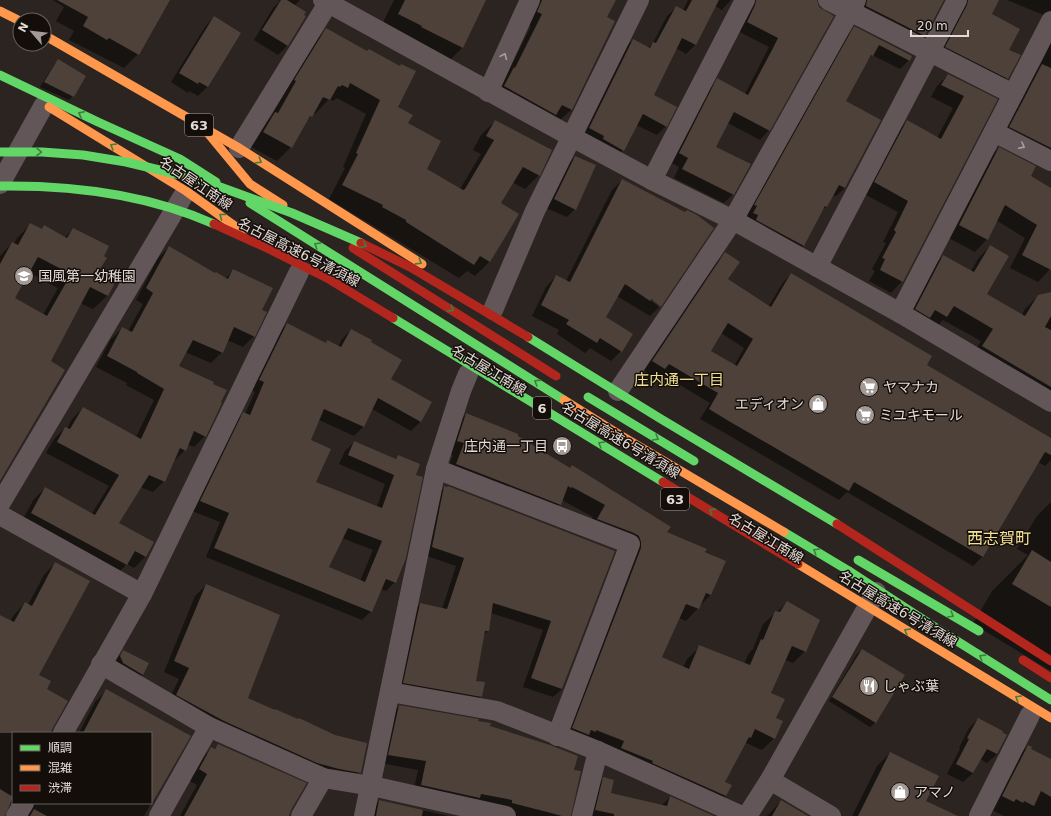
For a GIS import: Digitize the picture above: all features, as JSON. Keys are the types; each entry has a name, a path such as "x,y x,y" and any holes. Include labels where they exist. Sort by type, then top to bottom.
{"main road":[{"path":"0,10 12,17"},
{"name":"63","path":"52,40 239,148 618,391 892,562 1051,656"},
{"path":"52,40 202,126 250,184 561,380"},
{"path":"0,76 180,159 620,435 850,571 933,626 1051,700"},
{"name":"名古屋江南線","path":"0,76 44,105 186,191 299,272 380,318 468,374 606,456 1051,727"},
{"name":"名古屋高速6号清須線","path":"0,152 42,152 83,155 126,162 201,180 292,213 346,236 410,267 536,342 661,419 844,528 1051,661"},
{"name":"名古屋高速6号清須線","path":"0,185 32,185 75,189 119,195 157,204 192,215 320,274 1051,718"},
{"path":"580,392 700,464"},
{"path":"851,556 987,636"},
{"path":"1013,653 1051,678"}],"street":[{"path":"488,92 530,0"},
{"path":"493,310 535,211 640,0"},
{"path":"652,180 745,0"},
{"path":"828,0 853,6 930,52 1013,94"},
{"path":"817,267 957,0"},
{"path":"239,148 327,1 488,92 652,180 733,220 900,313 1051,402"},
{"path":"618,391 733,220 853,6"},
{"path":"900,313 1051,21"},
{"path":"0,185 44,105"},
{"path":"994,132 1051,161"},
{"path":"0,504 186,191"},
{"path":"64,732 142,594 299,272"},
{"path":"364,816 372,786 436,469 461,391 468,374"},
{"path":"436,469 630,544 557,736"},
{"path":"0,515 142,594"},
{"path":"748,816 865,615 892,562"},
{"path":"101,664 208,728 323,778 372,786 506,816"},
{"path":"390,692 497,711 598,751 742,816"},
{"path":"979,816 1030,714"},
{"path":"159,816 208,728"},
{"path":"582,816 598,751"},
{"path":"301,816 323,778"},
{"path":"770,780 831,816"},
{"path":"16,816 23,804"}],"building":[{"path":"57,0 170,0 139,55 109,38 107,40 83,26 88,17"},
{"path":"281,0 287,0 306,12 304,15 306,16 288,46 262,30"},
{"path":"405,0 486,0 463,48 398,14"},
{"path":"542,0 616,0 607,17 615,21 572,110 562,105 556,115 504,86 514,67 515,68 542,14 537,12"},
{"path":"692,0 719,0 696,45 682,38 654,95 677,107 667,127 643,114 624,151 603,139 604,136 589,128 633,39 650,48 653,42 656,43 676,6 686,11"},
{"path":"756,0 817,0 819,7 834,16 770,131 734,112 716,147 751,164 734,195 682,169 688,158 679,153 717,78 748,95 772,50 778,38 747,22"},
{"path":"867,0 944,0 925,36 866,6"},
{"path":"968,0 999,0 992,14 1020,29 1009,50 1021,55 1008,79 945,47 967,5"},
{"path":"214,16 241,33 208,87 199,82 198,84 179,73"},
{"path":"854,26 912,56 910,61 879,45 873,56 871,55 846,101 881,120 845,188 839,185 827,207 825,206 804,246 756,220 758,215 753,213 757,206 754,205"},
{"path":"326,28 367,51 369,49 400,66 401,64 416,71 398,107 413,115 408,123 441,141 427,169 463,190 494,140 486,136 495,120 552,150 540,176 523,167 501,203 519,214 490,262 480,256 474,265 406,222 406,220 382,207 383,205 342,185 358,154 356,153 380,100 350,83 348,88 342,85 340,87 338,86 330,100 323,97 312,117 310,116 292,148 263,132 275,112 278,113 296,81 294,80"},
{"path":"58,59 86,76 74,97 44,82"},
{"path":"1042,64 1051,68 1051,148 1009,127"},
{"path":"948,74 998,99 903,282 880,270 885,259 882,258 896,232 894,230 908,201 874,182 907,120 941,139 964,96 941,85"},
{"path":"999,147 1036,166 1031,176 1051,188 1051,270 1022,255 1037,225 1005,205 988,240 959,225"},
{"path":"575,156 596,165 576,210 554,199"},
{"path":"622,179 685,212 687,210 697,215 714,228 661,307 651,299 650,301 625,284 606,317 633,334 622,352 600,338 597,343 566,324 569,320 541,305 556,275 570,282"},
{"path":"30,223 42,229 44,225 67,238 73,228 109,246 104,256 107,258 98,272 116,281 108,296 90,287 51,361 65,370 0,481 0,264 12,242 18,245","holes":["38,257 71,274 47,316 15,298"]},
{"path":"990,245 1009,256 987,294 1025,316 1038,295 1051,292 1051,316 1045,327 1051,330 1051,387 982,346 993,329 954,306 947,317 935,310 930,318 915,309 943,255 974,272"},
{"path":"169,246 228,279 233,269 273,288 262,310 267,312 255,337 234,327 223,353 193,340 179,366 214,382 213,384 227,390 206,437 194,431 186,451 180,448 165,482 149,475 119,523 154,542 146,557 135,551 127,565 31,513 45,487 95,515 119,475 57,442 65,427 70,429 83,407 141,439 164,389 107,356 122,327 132,332 153,293 146,288"},
{"name":"ミユキモール","path":"725,252 740,262 728,279 771,307 791,273 932,356 927,365 1051,438 1051,455 1045,452 983,557 854,482 849,491 727,420 709,409 718,393 669,364 665,369 652,361","holes":["728,323 753,339 737,366 711,351"]},
{"path":"287,323 326,343 327,340 341,347 351,329 372,340 371,342 402,360 391,379 432,402 421,422 378,398 364,427 324,409 311,440 331,449 316,482 382,508 394,475 348,455 354,441 396,459 398,455 420,464 416,475 423,477 406,558 396,583 386,579 372,612 214,548 229,513 200,501 243,412 250,415 264,382 259,380","holes":["348,528 382,541 365,582 329,567"]},
{"path":"466,413 518,434 518,436 570,468 572,465 671,527 667,532 707,549 705,552 726,561 711,595 706,593 699,609 686,604 662,657 689,669 699,645 750,665 761,639 763,640 775,611 780,612 787,601 820,620 806,652 792,646 771,693 785,699 776,718 783,721 775,739 755,729 751,738 749,737 725,782 732,785 726,796 652,763 653,761 621,748 624,741 596,730 596,732 591,730 589,735 572,728 641,548 639,536 597,519 605,505 572,487 571,488 568,486 561,505 456,464 464,443 457,441"},
{"path":"444,486 448,486 615,551 562,689 531,678 551,621 493,603 489,631 485,631 476,681 485,682 482,697 403,683 420,603 447,609 464,558 432,547"},
{"path":"1032,550 1051,562 1051,607 1012,584"},
{"path":"55,562 90,581 39,675 51,681 47,689 68,701 51,732 0,733 0,615 14,622 25,602 32,606"},
{"path":"206,584 280,615 248,698 275,710 298,719 299,718 335,735 367,743 361,773 317,763 224,721 176,695 189,668 174,661"},
{"name":"しゃぶ葉","path":"862,649 905,675 876,723 832,697"},
{"path":"123,650 149,663 143,675 123,663 120,656"},
{"path":"106,689 191,736 152,803 152,732 84,732"},
{"path":"399,705 479,719 478,721 491,723 490,726 550,745 578,756 574,770 581,771 571,816 562,816 512,803 512,800 481,794 480,798 421,785 426,761 388,755"},
{"path":"978,718 1003,731 1002,732 1007,735 997,754 987,749 973,773 956,764 969,739 967,738"},
{"path":"218,744 307,783 289,816 184,816 207,774 199,769 211,747 215,749"},
{"path":"1028,745 1032,747 1031,749 1051,759 1051,797 1041,791 1034,806 1016,799 1014,802 1002,796"},
{"path":"890,752 939,776 926,801 958,816 858,816"},
{"path":"603,777 614,780 611,793 667,806 670,796 714,816 614,816 614,814 595,810"},
{"path":"0,789 12,796 12,799 5,816 0,816"},
{"path":"379,800 423,810 422,816 376,816"},
{"path":"781,800 808,816 772,816"},
{"path":"34,809 47,816 30,816"}],"traffic: fast":[{"path":"0,75 180,159 216,182"},
{"path":"0,152 42,152 83,155 126,162 201,180 292,213 361,243"},
{"path":"0,186 55,187 109,193 163,205 214,224"},
{"path":"250,203 564,400"},
{"path":"393,318 663,482"},
{"path":"528,337 661,419 837,524"},
{"path":"588,397 694,461"},
{"path":"784,532 849,571"},
{"path":"858,560 979,631"},
{"path":"849,571 1051,700"}],"traffic: slow":[{"path":"0,11 12,17"},
{"path":"52,40 202,126 250,184 283,205"},
{"path":"49,107 186,191 243,232"},
{"path":"204,128 239,148 422,264"},
{"path":"564,400 620,435 784,532"},
{"path":"798,564 1051,718"}],"traffic: jam":[{"path":"214,224 327,278 393,318"},
{"path":"361,243 410,267 528,337"},
{"path":"353,248 556,376"},
{"path":"663,482 798,564"},
{"path":"837,524 1051,661"},
{"path":"1023,660 1051,678"}],"place":[{"name":"国風第一幼稚園","path":"24,276"},
{"name":"ヤマナカ","path":"869,387"},
{"name":"エディオン","path":"818,404"},
{"name":"ミユキモール","path":"865,415"},
{"name":"庄内通一丁目","path":"562,446"},
{"name":"しゃぶ葉","path":"869,686"},
{"name":"アマノ","path":"900,792"}],"district":[{"name":"庄内通一丁目","path":"679,380"},
{"name":"西志賀町","path":"999,538"}]}
